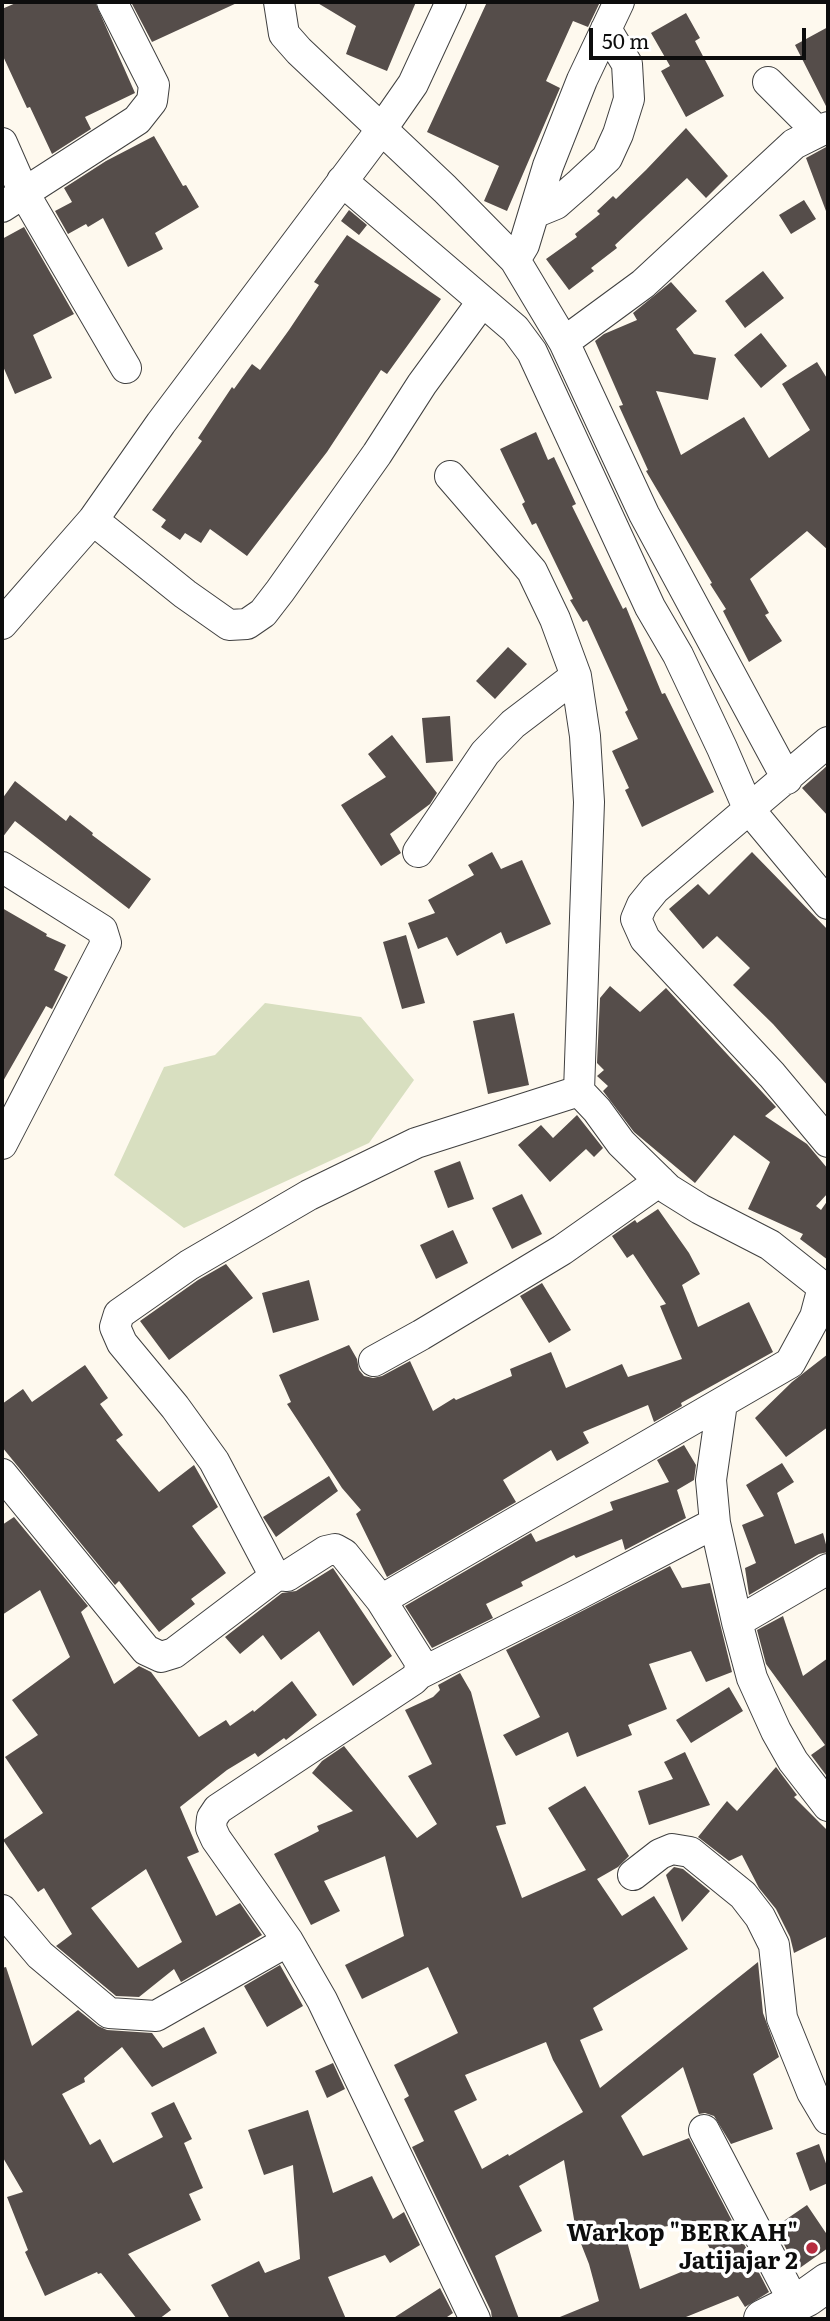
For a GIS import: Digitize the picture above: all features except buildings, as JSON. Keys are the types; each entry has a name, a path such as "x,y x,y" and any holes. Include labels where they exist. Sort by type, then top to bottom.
{"street":[{"path":"13,200 137,120 152,101 154,85 112,2"},
{"path":"279,2 284,34 299,51 445,189 515,260 564,342 644,514 787,779"},
{"path":"2,624 93,520 161,423 382,130 413,84 451,2"},
{"path":"515,260 524,245 548,166 582,80 619,2"},
{"path":"534,213 556,204 607,158 618,134 629,99 627,64 606,29"},
{"path":"564,342 643,284 794,144 822,129 768,82"},
{"path":"2,143 13,200 126,368"},
{"path":"342,181 515,329 532,352 644,595 678,655 748,808 828,904"},
{"path":"93,520 185,594 229,625 247,624 263,613 288,580 377,454 422,384 482,302"},
{"path":"381,1600 790,1363 821,1324 823,1287 769,1245 699,1209 660,1181 621,1143 579,1091 589,802 585,736 576,676 555,620 532,572 450,475"},
{"path":"418,852 485,752 513,724 576,676"},
{"path":"828,741 787,779 748,808 655,889 642,905 636,919 645,939 772,1075 828,1142"},
{"path":"2,867 102,930 106,943 2,1144"},
{"path":"419,1674 420,1662 381,1600 344,1555 335,1549 326,1551 287,1576 277,1575 271,1569 214,1461 175,1407 122,1343 115,1327 119,1314 189,1265 297,1202 416,1143 579,1091"},
{"path":"374,1361 562,1250 660,1181"},
{"path":"722,1403 711,1480 715,1523 737,1622 752,1678 776,1731 793,1761 828,1805"},
{"path":"2,1474 146,1650 162,1657 174,1653 277,1575"},
{"path":"475,2319 322,2000 288,1941 216,1839 211,1828 212,1818 218,1808 413,1681 419,1674 715,1523"},
{"path":"737,1622 828,1569"},
{"path":"633,1875 660,1854 672,1849 690,1852 743,1895 760,1917 774,1945 782,2018 812,2092 828,2119"},
{"path":"2,1910 40,1955 109,2013 156,2016 288,1941"},
{"path":"704,2130 802,2304"}],"green space":[{"path":"265,1003 361,1017 414,1080 369,1143 184,1228 114,1175 164,1067 215,1055"}],"place":[{"name":"Warkop \"BERKAH\" Jatijajar 2","path":"812,2248"}]}
